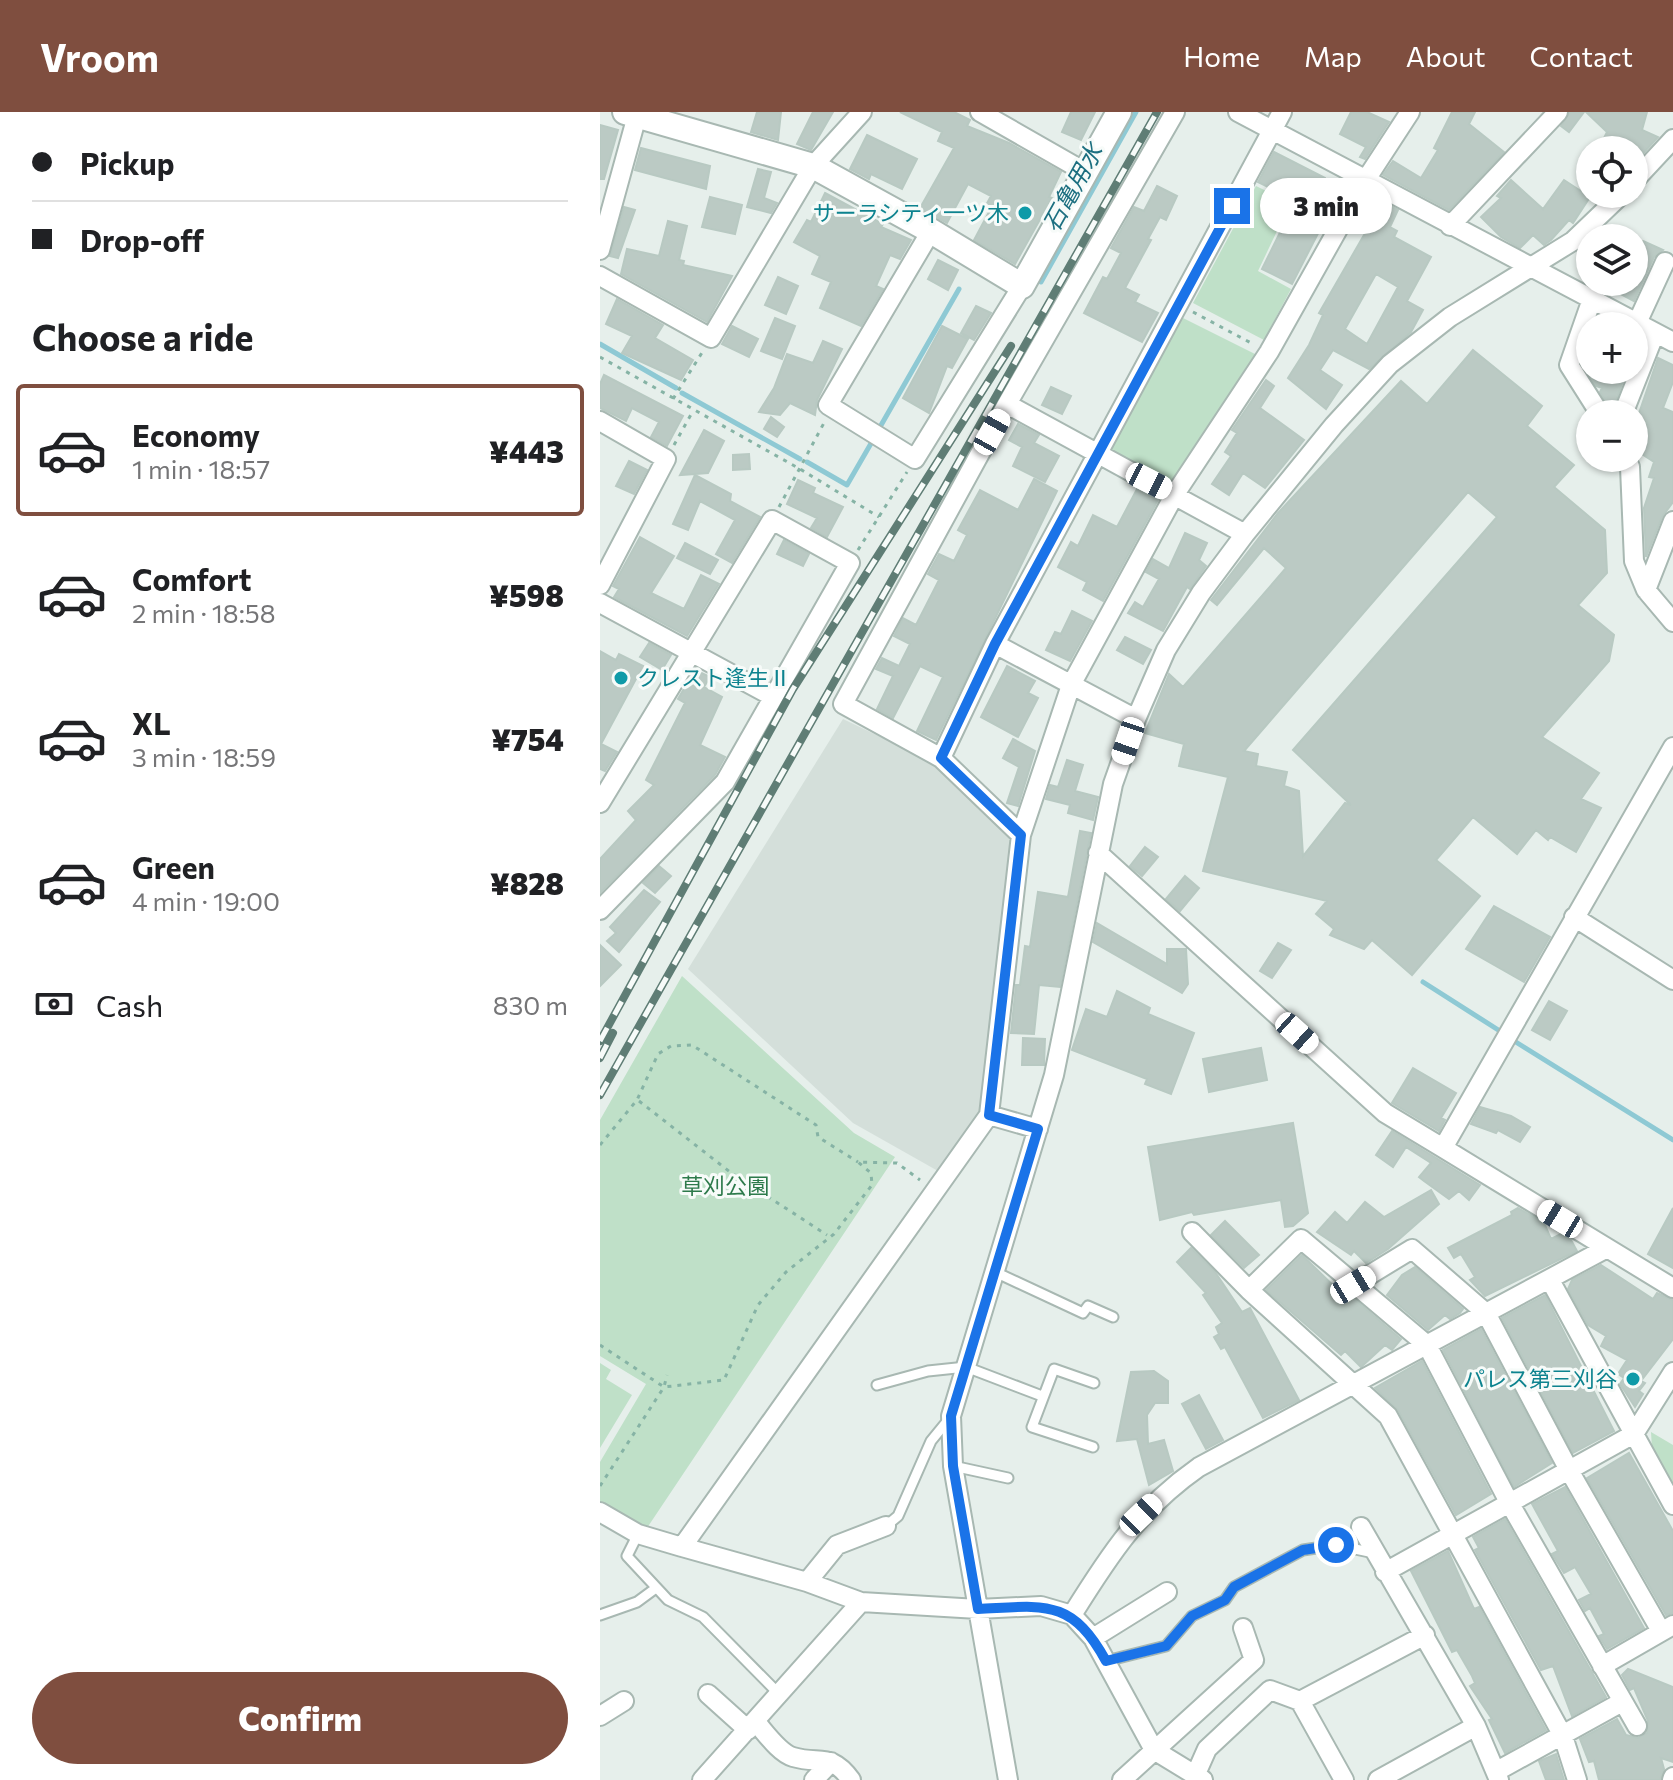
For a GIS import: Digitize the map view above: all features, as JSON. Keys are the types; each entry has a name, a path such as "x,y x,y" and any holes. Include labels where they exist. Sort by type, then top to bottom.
{"street":[{"path":"600,276 711,338 813,166 862,112"},
{"path":"980,112 1085,172"},
{"path":"931,231 828,405 915,459 1022,286 1119,112"},
{"path":"1021,835 941,758 843,704 1007,404 1175,112"},
{"path":"1238,112 1527,268 1616,312"},
{"path":"941,758 995,644 1282,112"},
{"path":"682,1547 989,1115 1021,835 1071,685 1175,494 1269,352 1365,181 1410,112"},
{"path":"1450,226 1558,112"},
{"path":"600,250 633,113 813,166 1022,286"},
{"path":"1648,166 1673,139"},
{"path":"1008,1780 953,1466 951,1416 1038,1129 1073,989 1113,784 1136,719 1166,650 1201,593 1334,425 1390,364 1450,317 1573,241 1607,208"},
{"path":"1642,312 1665,262"},
{"path":"1591,400 1569,365 1592,299"},
{"path":"1648,329 1673,342"},
{"path":"1629,400 1655,333"},
{"path":"1007,404 1245,534"},
{"path":"600,421 666,459 600,585"},
{"path":"1630,472 1634,561 1646,590 1673,622"},
{"path":"600,803 772,520 850,563 725,782 600,910"},
{"path":"1646,590 1673,521"},
{"path":"600,603 772,696"},
{"path":"995,644 1136,719"},
{"path":"1443,1148 1673,747"},
{"path":"1098,853 1385,1113 1673,1288"},
{"path":"1574,917 1673,980"},
{"path":"989,1115 1038,1129"},
{"path":"1192,1232 1249,1290 1388,1416 1563,1736 1577,1780"},
{"path":"1249,1290 1301,1239 1427,1345 1510,1504 1637,1726"},
{"path":"1072,1615 1117,1544 1167,1489 1199,1467 1607,1248"},
{"path":"1353,1285 1412,1249 1486,1313 1570,1472 1667,1628 1602,1666"},
{"path":"1550,1280 1673,1505"},
{"path":"1385,1572 1634,1434 1673,1372"},
{"path":"600,1512 638,1534 807,1582 861,1602 978,1609 1041,1606 1072,1615 1093,1638 1154,1750 1199,1778 1207,1749 1270,1690 1300,1701 1344,1780"},
{"path":"807,1582 837,1545 886,1526"},
{"path":"1361,1527 1476,1726 1498,1775 1622,1702"},
{"path":"1093,1638 1167,1592"},
{"path":"702,1780 861,1602"},
{"path":"1122,1780 1254,1660 1243,1628"},
{"path":"1300,1701 1425,1635"},
{"path":"708,1694 792,1757 831,1762 841,1767 851,1780"},
{"path":"600,1716 624,1701"},
{"path":"1378,1780 1476,1726"},
{"path":"814,1780 831,1762"}],"lane":[{"path":"995,1272 1083,1313 1088,1306 1113,1317"},
{"path":"877,1385 928,1371 966,1367 1042,1396"},
{"path":"1093,1447 1032,1427 1054,1369 1094,1383"},
{"path":"886,1526 898,1516 931,1441 951,1416"},
{"path":"953,1466 1008,1478"},
{"path":"638,1534 627,1556 668,1600 703,1617 779,1694"},
{"path":"1106,1661 1166,1646 1192,1616 1225,1600 1234,1587 1303,1550 1336,1545 1375,1553"},
{"path":"600,1615 637,1602 656,1588"}],"path":[{"path":"1179,305 1269,352"},
{"path":"673,400 711,338"},
{"path":"600,357 879,517"},
{"path":"772,520 832,407"},
{"path":"666,459 693,411"},
{"path":"850,563 915,459"},
{"path":"600,1145 637,1100 658,1054 671,1046 692,1045 816,1125 818,1137 871,1173 872,1185 834,1234 827,1235 786,1272 758,1305 724,1380 664,1387 600,1345"},
{"path":"637,1100 730,1172 827,1235"},
{"path":"858,1162 897,1163 927,1185"},
{"path":"600,1486 664,1387 667,1375"}],"shaded area":[{"path":"843,719 935,763 1015,839 982,1114 938,1171 853,1123 688,969"}],"green space":[{"path":"1256,186 1285,200 1288,208 1258,271 1291,289 1264,340 1193,303"},
{"path":"1183,318 1257,355 1173,483 1108,451"},
{"name":"草刈公園","path":"682,976 854,1133 895,1157 647,1528 600,1502 600,1462 646,1384 600,1356 600,1120"},
{"path":"600,1363 611,1370 606,1379 632,1395 600,1448"},
{"path":"1651,1432 1673,1445 1673,1489 1652,1449"}],"building":[{"path":"757,112 781,112 778,140 751,132"},
{"path":"813,112 833,112 811,150 797,144"},
{"path":"900,112 954,112 970,120 967,126 1009,143 1061,172 1049,197 1052,198 1015,264 974,240 990,210 985,207 991,196 968,184 947,223 920,208 954,148 938,141 942,132"},
{"path":"1071,112 1095,112 1081,140 1062,132"},
{"path":"1351,112 1367,112 1389,122 1365,159 1360,157 1366,147 1340,134"},
{"path":"1452,112 1475,112 1469,124 1504,152 1449,210 1383,175 1393,161 1421,178 1438,150 1434,148"},
{"path":"1570,112 1584,112 1569,132 1561,126"},
{"path":"1586,112 1647,112 1642,130 1658,137 1648,148 1648,136 1605,136 1607,132"},
{"path":"600,125 618,130 604,179 600,179"},
{"path":"867,135 917,159 902,189 871,174 869,179 850,169"},
{"path":"641,148 710,166 706,189 635,170"},
{"path":"1274,152 1325,178 1331,208 1292,284 1262,269 1293,206 1289,197 1258,182"},
{"path":"758,169 771,172 764,198 777,203 771,213 747,207"},
{"path":"1511,180 1543,209 1564,180 1576,188 1576,208 1583,208 1573,223 1569,220 1544,245 1533,235 1520,248 1501,237 1481,217 1501,198 1497,196"},
{"path":"1157,186 1177,196 1166,220 1160,217 1125,288 1139,295 1135,302 1158,313 1142,342 1084,313 1103,277 1107,279 1121,253 1111,248 1134,207 1144,211"},
{"path":"825,193 883,224 881,227 911,240 900,259 890,255 876,286 883,289 861,326 820,308 831,282 812,274 820,256 794,242 807,220 811,222"},
{"path":"710,197 742,205 735,234 702,227"},
{"path":"1375,198 1398,210 1390,227 1397,231 1394,237 1431,257 1407,301 1423,310 1411,332 1369,369 1333,350 1320,370 1342,385 1326,409 1288,378 1309,345 1323,315 1319,313 1375,216 1368,212","holes":["1376,274 1398,287 1367,344 1345,329"]},
{"path":"624,207 635,210 618,258 610,256"},
{"path":"668,221 687,226 679,260 684,261 683,265 732,276 707,322 621,274 627,249 659,256"},
{"path":"1648,243 1663,250 1654,257 1648,270"},
{"path":"938,260 958,270 948,290 928,279"},
{"path":"778,277 798,286 786,314 765,305"},
{"path":"617,299 663,325 655,338 693,360 681,380 622,353 632,336 606,324"},
{"path":"976,306 991,313 974,340 961,333"},
{"path":"775,318 795,326 782,359 761,351"},
{"path":"732,326 758,339 749,357 722,344"},
{"path":"942,326 968,339 952,368 947,366 929,413 903,398"},
{"path":"823,341 842,349 817,400 815,415 790,403 780,415 759,412 774,388 787,354 813,363"},
{"path":"1473,350 1542,406 1527,426 1574,465 1554,487 1605,530 1607,573 1578,605 1614,635 1609,661 1542,737 1599,773 1581,799 1601,808 1576,852 1550,837 1548,840 1536,830 1517,854 1473,817 1436,860 1480,896 1412,975 1372,940 1364,949 1330,935 1334,929 1316,914 1327,901 1203,871 1228,777 1179,766 1184,744 1145,733 1169,674 1183,687 1286,568 1264,548 1217,605 1211,600 1278,513 1401,381 1427,404","holes":["1468,492 1497,517 1293,750 1351,805 1345,803 1303,856 1299,791 1284,786 1287,772 1256,766 1258,754 1244,751"]},
{"path":"1658,358 1673,365 1673,382 1663,408 1673,412 1673,502 1662,517 1646,557 1644,508 1654,478 1649,477 1654,462 1648,458 1648,400 1644,400"},
{"path":"604,375 683,416 667,446 651,437 659,422 632,408 626,421 600,408 600,384"},
{"path":"1266,380 1274,386 1260,408 1304,440 1265,488 1243,473 1229,495 1212,484 1231,456 1225,452 1237,433 1232,430"},
{"path":"1622,384 1616,400 1605,400 1600,392 1602,388 1596,386"},
{"path":"1051,387 1071,396 1062,414 1042,405"},
{"path":"771,417 784,427 777,437 764,429"},
{"path":"1018,424 1039,435 1034,443 1059,456 1045,482 1013,466 1022,447 1009,440"},
{"path":"704,430 724,441 708,473 680,475"},
{"path":"749,454 750,469 733,470 733,455"},
{"path":"629,461 647,470 634,494 616,486"},
{"path":"695,475 731,494 730,501 760,517 732,563 716,554 735,520 700,501 688,530 673,524"},
{"path":"1034,479 1057,491 936,740 917,731 943,677 920,666 893,718 877,709 893,676 876,669 882,658 899,666 910,644 894,636 903,618 916,625 939,580 928,574 939,554 954,561 967,535 958,530 980,490 1018,510"},
{"path":"798,480 815,488 813,493 843,507 827,537 811,528 817,518 787,504"},
{"path":"1137,489 1158,500 1103,601 1083,590 1087,582 1058,567 1071,542 1078,546 1093,515 1117,527"},
{"path":"1185,533 1207,543 1199,560 1206,566 1190,589 1187,587 1163,631 1128,613 1135,602 1143,607 1159,579 1146,572 1153,559 1169,568"},
{"path":"640,537 674,556 651,593 684,609 701,575 719,584 687,636 614,597 619,589 613,586"},
{"path":"784,540 809,554 803,566 777,554"},
{"path":"685,543 718,560 710,574 677,558"},
{"path":"1072,611 1092,621 1070,661 1046,650 1055,632 1061,634"},
{"path":"1125,637 1151,650 1143,664 1117,650"},
{"path":"649,643 671,655 662,670 640,657"},
{"path":"600,651 616,660 619,654 643,666 601,744 617,752 605,771 600,769"},
{"path":"1007,666 1035,681 1028,693 1038,698 1018,737 981,717"},
{"path":"695,670 710,677 704,687 722,697 700,745 725,757 715,775 600,893 600,859 636,820 628,811 654,785 646,780 685,703 678,699"},
{"path":"1013,739 1035,751 1018,806 1007,803 1019,767 1003,758"},
{"path":"1067,760 1083,765 1075,791 1098,797 1093,820 1068,813 1070,805 1046,799 1050,785 1058,787"},
{"path":"1080,831 1091,833 1060,987 1039,985 1034,1034 1011,1033 1016,985 1020,985 1025,946 1030,947 1038,892 1068,897"},
{"path":"1145,847 1158,857 1142,876 1130,866"},
{"path":"659,866 671,876 655,893 643,883"},
{"path":"1185,876 1199,888 1180,911 1166,899"},
{"path":"644,890 660,902 619,952 607,941 616,933 610,927"},
{"path":"1494,906 1550,937 1524,982 1466,949"},
{"path":"1097,923 1167,964 1167,949 1186,949 1188,984 1182,993 1093,942"},
{"path":"1278,943 1291,950 1272,978 1260,971"},
{"path":"600,945 621,965 600,986"},
{"path":"1117,991 1150,1008 1148,1014 1194,1033 1171,1094 1145,1084 1147,1079 1072,1050 1086,1009 1107,1017"},
{"path":"1549,1001 1567,1011 1550,1040 1532,1030"},
{"path":"1023,1038 1045,1039 1044,1065 1022,1065"},
{"path":"1261,1048 1267,1080 1209,1092 1203,1059"},
{"path":"1413,1068 1456,1093 1441,1118 1445,1120 1439,1131 1392,1103"},
{"path":"1480,1107 1511,1116 1530,1127 1520,1142 1498,1130 1496,1133 1471,1124"},
{"path":"1293,1123 1308,1213 1293,1226 1285,1227 1281,1200 1194,1215 1192,1212 1160,1220 1148,1147"},
{"path":"1392,1131 1480,1185 1469,1200 1459,1191 1449,1199 1419,1177 1431,1163 1406,1147 1393,1167 1376,1155"},
{"path":"1431,1190 1439,1204 1388,1249 1366,1263 1354,1251 1351,1255 1317,1232 1335,1212 1347,1223 1365,1202 1384,1217"},
{"path":"1518,1208 1544,1223 1551,1239 1561,1234 1571,1240 1577,1251 1485,1296 1470,1280 1475,1277 1461,1254 1454,1258 1448,1248 1512,1215 1511,1212"},
{"path":"1673,1208 1673,1268 1648,1254"},
{"path":"1225,1221 1259,1255 1244,1268 1211,1235"},
{"path":"1191,1248 1215,1272 1242,1312 1250,1308 1299,1400 1263,1418 1225,1347 1221,1349 1214,1337 1219,1334 1216,1327 1222,1323 1203,1295 1206,1293 1177,1262"},
{"path":"1302,1255 1350,1302 1353,1298 1401,1339 1392,1350 1385,1345 1361,1367 1345,1351 1341,1355 1266,1290"},
{"path":"1601,1265 1653,1299 1657,1293 1673,1300 1673,1339 1641,1381 1645,1383 1639,1391 1643,1394 1635,1407 1620,1384 1624,1378 1618,1374 1627,1360 1601,1346 1606,1336 1588,1325 1568,1289 1572,1280"},
{"path":"1415,1267 1463,1309 1460,1313 1450,1319 1445,1315 1428,1330 1387,1295 1402,1275"},
{"path":"1545,1295 1614,1431 1573,1453 1502,1318"},
{"path":"1481,1329 1552,1463 1514,1487 1443,1350"},
{"path":"1422,1361 1491,1494 1456,1515 1398,1410 1375,1388"},
{"path":"1154,1371 1168,1381 1168,1403 1155,1403 1147,1415 1148,1444 1164,1440 1173,1471 1149,1485 1137,1439 1117,1441 1131,1372"},
{"path":"1199,1395 1223,1440 1206,1449 1182,1404"},
{"path":"1629,1453 1673,1531 1673,1613 1666,1615 1587,1478"},
{"path":"1565,1487 1644,1628 1607,1649 1599,1636 1604,1634 1590,1608 1585,1611 1579,1600 1591,1594 1575,1567 1564,1573 1552,1554 1558,1551 1532,1504"},
{"path":"1505,1519 1606,1697 1572,1716 1553,1666 1541,1670 1475,1550 1479,1548 1473,1537"},
{"path":"1448,1551 1474,1609 1479,1607 1546,1730 1505,1753 1489,1720 1492,1719 1470,1686 1475,1683 1472,1676 1457,1650 1452,1652 1411,1571"},
{"path":"1628,1669 1673,1687 1673,1762 1661,1758 1664,1769 1660,1780 1599,1780 1594,1761 1589,1762 1580,1739 1617,1719 1626,1735 1638,1738 1647,1733 1648,1721 1634,1688 1630,1690 1622,1675"},
{"path":"1556,1754 1564,1780 1546,1780 1539,1761"}],"waterway":[{"name":"石亀用水","path":"1041,282 1136,112"},
{"name":"石亀用水","path":"880,427 959,289"},
{"name":"石亀用水","path":"600,344 676,388"},
{"name":"石亀用水","path":"682,393 800,459"},
{"name":"石亀用水","path":"807,462 847,485 873,440"},
{"path":"1423,982 1503,1033"},
{"path":"1511,1039 1673,1140"}],"railway":[{"path":"600,1095 1157,112"},
{"path":"600,1041 793,689 1011,346"},
{"path":"600,1058 613,1033"}],"place":[{"name":"サーラシティ一ツ木","path":"1025,213"},
{"name":"クレスト逢生Ⅱ","path":"621,678"},
{"name":"パレス第三刈谷","path":"1633,1379"}],"route":[{"path":"1232,206 995,644 941,758 1021,835 989,1115 1038,1129 951,1416 953,1466 978,1609 1041,1606 1072,1615 1093,1638 1106,1661 1166,1646 1192,1616 1225,1600 1234,1587 1282,1564 1303,1550 1336,1545"}]}
